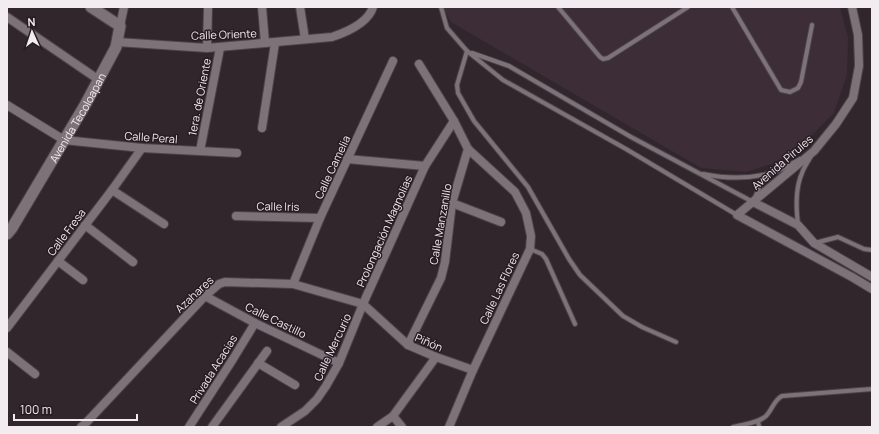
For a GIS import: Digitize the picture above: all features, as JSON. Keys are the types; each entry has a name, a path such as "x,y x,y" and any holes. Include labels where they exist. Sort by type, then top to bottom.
{"street":[{"path":"91,7 120,26 124,7"},
{"path":"207,48 208,7"},
{"path":"262,7 265,44"},
{"path":"300,7 305,40"},
{"name":"Calle Oriente","path":"117,42 220,48 332,37 342,34 359,25 371,13 373,7"},
{"name":"Avenida Pirules","path":"737,215 814,151 836,124 853,98 859,66 858,35 852,7"},
{"path":"7,17 99,80"},
{"name":"Avenida Tecoloapan","path":"9,229 99,80 116,47 120,26"},
{"path":"262,128 275,42"},
{"name":"1era. de Oriente","path":"200,151 220,48"},
{"name":"Calle Camelia","path":"293,284 320,218 393,61"},
{"path":"419,64 454,121 468,149"},
{"path":"7,105 64,140"},
{"name":"Prolongación Magnolias","path":"363,304 424,166 454,121"},
{"name":"Calle Peral","path":"64,140 142,148 237,153"},
{"name":"Calle Fresa","path":"7,328 86,225 142,148"},
{"name":"Calle Las Flores","path":"449,427 472,372 530,249 531,236 526,213 515,192 468,149"},
{"name":"Calle Manzanillo","path":"408,345 441,278 445,262 452,203 468,149"},
{"name":"Prolongación Magnolias","path":"347,159 424,166"},
{"path":"112,190 164,224"},
{"path":"753,202 798,225 814,243 872,277"},
{"path":"452,203 501,222"},
{"path":"737,215 872,289"},
{"name":"Calle Iris","path":"236,216 320,218"},
{"path":"86,225 133,262"},
{"path":"58,260 84,280"},
{"path":"852,277 857,269"},
{"name":"Azahares","path":"81,427 205,296 219,284 225,282 293,284 363,304"},
{"name":"Calle Castillo","path":"205,296 255,323 339,363"},
{"name":"Piñón","path":"363,304 408,345 472,372"},
{"name":"Calle Mercurio","path":"281,427 305,411 317,399 326,386 339,363 363,304"},
{"name":"Privada Acacias","path":"189,427 255,323"},
{"path":"212,427 267,351"},
{"path":"7,352 35,374"},
{"path":"377,427 394,416 436,357"},
{"path":"258,363 295,386"},
{"path":"394,416 402,427"}],"lane":[{"path":"441,7 447,28 467,51 503,80 626,149 737,215"},
{"path":"558,7 603,59 608,58 688,7"},
{"path":"732,7 781,90 790,92 798,88 801,82 812,25"},
{"path":"467,51 508,66 631,137 753,202 767,174"},
{"path":"467,51 457,85 458,93 474,121 528,187 569,259 580,274 623,316 642,327 676,342"},
{"path":"698,173 719,177 739,178 767,174 779,170 814,151"},
{"path":"798,225 796,209 797,195 802,173 814,151"},
{"path":"814,243 838,237 864,249 872,250"},
{"path":"530,249 542,254 546,259 575,324"},
{"path":"733,427 758,421 765,416 782,396 872,389"},
{"path":"758,421 759,427"}],"shaded area":[{"path":"442,7 840,7 848,37 847,75 834,113 806,141 775,163 746,172 701,168 451,22"}]}
